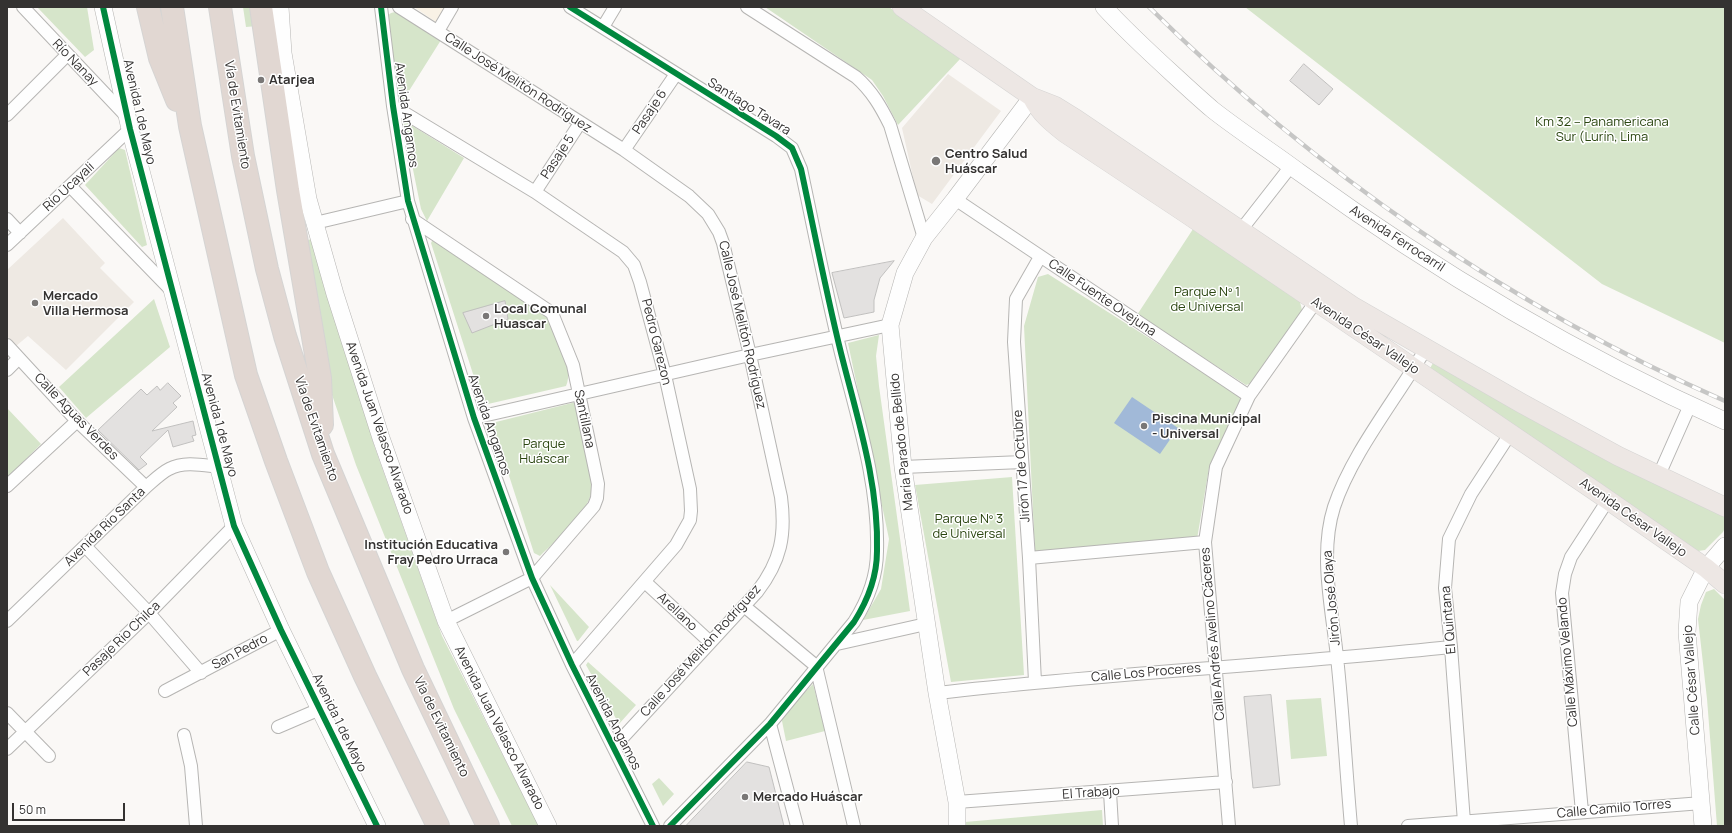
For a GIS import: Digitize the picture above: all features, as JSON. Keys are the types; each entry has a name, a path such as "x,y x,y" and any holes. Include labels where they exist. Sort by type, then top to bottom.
{"highway":[{"path":"148,7 160,58 171,87 190,126"},
{"path":"172,7 190,126 246,375 276,462 321,579 365,676 438,826"},
{"name":"Vía de Evitamiento","path":"220,7 243,156 267,269 285,336 323,454 413,668 488,826"},
{"path":"261,7 288,190 320,378 323,454"}],"main road":[{"name":"Avenida César Vallejo","path":"902,7 1032,97 1055,106 1076,119 1241,230 1413,368 1608,500 1706,568 1725,584"},
{"name":"Avenida César Vallejo","path":"1032,97 1038,110 1065,133 1187,214 1321,295 1354,307 1429,351 1618,456 1725,507"}],"street":[{"name":"Río Nanay","path":"23,7 129,124"},
{"name":"Avenida 1 de Mayo","path":"103,7 129,124 234,526 281,630 377,826"},
{"name":"Avenida Juan Velasco Alvarado","path":"280,7 283,53 308,199 334,294 381,438 446,621 548,826"},
{"name":"Avenida Angamos","path":"381,7 393,106 412,219 474,418 532,578 572,665 653,826"},
{"name":"Calle José Melitón Rodríguez","path":"399,7 624,150 699,204 714,223 722,243 750,355 781,497 784,528 778,556 766,581 614,747"},
{"path":"438,31 452,7"},
{"name":"Santiago Tavara","path":"570,7 776,136 792,148 801,169 837,337 866,457 877,521 875,573 868,597 858,616 837,644 816,666 770,724 670,826"},
{"path":"603,27 615,7"},
{"path":"747,7 856,77 867,87 890,125 924,238"},
{"name":"Avenida Ferrocarril","path":"1104,7 1126,32 1213,110 1360,216 1468,285 1590,355 1690,406 1725,421"},
{"path":"7,115 66,55"},
{"name":"Pasaje 6","path":"624,150 676,74"},
{"name":"María Parado de Bellido","path":"957,826 957,802 937,693 902,467 890,325 905,273 924,238 1032,97"},
{"name":"Pedro Garezon","path":"393,106 535,192 623,252 634,265 640,282 665,376 690,489 690,520 682,535 645,582 572,665"},
{"name":"Pasaje 5","path":"535,192 580,123"},
{"name":"Río Ucayali","path":"7,245 70,186 129,124"},
{"path":"1241,230 1291,166"},
{"path":"70,186 173,291"},
{"name":"Calle Fuente Ovejuna","path":"955,199 1249,396"},
{"path":"315,223 408,201"},
{"path":"7,219 20,233"},
{"name":"Santillana","path":"412,219 552,314 573,365 578,395 598,484 597,498 589,514 532,578 446,621"},
{"name":"Jirón 17 de Octubre","path":"1035,682 1029,558 1014,342 1016,299 1040,257"},
{"name":"Calle Andrés Avelino Cáceres","path":"1229,826 1205,542 1216,467 1249,396 1321,295"},
{"path":"474,418 665,376 750,355 890,325"},
{"name":"Calle Aguas Verdes","path":"7,345 77,421 146,487"},
{"name":"Jirón José Olaya","path":"1351,826 1327,559 1328,534 1333,509 1342,486 1354,463 1413,368 1422,355 1429,351"},
{"path":"7,370 19,358"},
{"path":"1659,475 1690,406"},
{"path":"7,486 77,421"},
{"name":"El Quintana","path":"1464,822 1451,647 1444,588 1449,539 1471,494 1510,434"},
{"path":"902,467 1022,462"},
{"name":"Avenida Rio Santa","path":"7,621 86,547 146,487 168,469 178,465 189,464 219,467"},
{"name":"Calle Máximo Velando","path":"1582,812 1562,593 1565,574 1571,557 1608,500"},
{"name":"Pasaje Rio Chilca","path":"7,749 149,613 234,526"},
{"path":"1029,558 1205,542"},
{"name":"Calle César Vallejo","path":"1703,826 1687,632 1689,602 1706,568 1725,546"},
{"name":"San Pedro","path":"86,547 149,613 201,673 281,630"},
{"name":"Arellano","path":"645,582 710,642"},
{"path":"744,606 816,666 854,826"},
{"path":"837,644 926,624"},
{"name":"Calle Los Proceres","path":"937,693 1035,682 1216,667 1337,659 1451,647"},
{"path":"165,691 201,673"},
{"path":"278,728 320,709"},
{"path":"7,713 49,756"},
{"path":"770,724 797,826"},
{"path":"184,735 191,766 196,826"},
{"name":"El Trabajo","path":"957,802 1110,792 1226,782"},
{"path":"1110,792 1112,826"},
{"name":"Calle Camilo Torres","path":"1408,826 1702,802"}],"shaded area":[{"path":"414,7 446,7 436,22"},
{"name":"Centro Salud Huáscar","path":"948,74 1001,111 932,204 917,195 902,128"},
{"path":"63,218 105,263 100,268 134,302 66,370 28,336 16,346 7,336 7,270"}],"green space":[{"path":"37,7 87,7 94,50 85,57"},
{"path":"243,7 254,7 257,26 246,27"},
{"path":"765,7 889,7 961,58 898,125 883,96 872,80"},
{"name":"Km 32 – Panamericana Sur (Lurín, Lima","path":"1245,7 1725,7 1725,343 1602,284"},
{"path":"399,11 441,40 402,102 397,99 387,16 391,13"},
{"path":"403,120 464,158 427,221 421,209"},
{"path":"119,148 125,150 147,245 142,247 85,185"},
{"name":"Parque Nº 1 de Universal","path":"1193,229 1300,302 1302,310 1252,383 1246,385 1137,315"},
{"path":"312,239 375,448 442,636 539,826 512,826 454,709 356,465 329,386 303,241"},
{"path":"433,239 545,314 555,329 563,348 568,369 566,386 488,404 482,402 431,243"},
{"path":"1048,274 1242,397 1209,468 1197,539 1035,553 1024,326 1038,277"},
{"path":"154,299 170,347 86,418 59,387"},
{"path":"879,335 876,356 879,386 910,611 863,620 881,589 889,539 848,343"},
{"path":"1433,363 1722,515 1725,518 1725,528 1723,532 1705,550 1698,551 1429,370"},
{"name":"Parque Huáscar","path":"576,402 593,485 586,506 580,515 573,524 540,556 534,553 492,423"},
{"path":"7,408 41,444 7,478"},
{"name":"Parque Nº 3 de Universal","path":"1012,477 1024,675 951,682 915,485"},
{"path":"550,585 589,627 578,641 577,641"},
{"path":"1714,589 1725,600 1725,826 1717,826 1707,699 1698,619 1706,592"},
{"path":"588,662 636,705 619,724 586,665"},
{"path":"813,684 825,731 786,741 781,716"},
{"path":"1321,698 1327,756 1291,759 1286,700"},
{"path":"659,778 674,794 663,806 652,784"},
{"path":"1102,810 1103,826 964,826 965,822"}],"water":[{"path":"1132,397 1178,428 1160,454 1114,423"}],"building":[{"path":"1304,64 1333,89 1319,105 1290,81"},
{"path":"894,261 880,278 874,300 874,312 844,318 832,273"},
{"name":"Local Comunal Huascar","path":"505,301 508,319 472,333 463,313"},
{"path":"168,383 181,396 173,403 177,407 152,431 193,421 196,435 192,436 194,441 173,447 168,430 140,457 147,464 139,470 98,430 141,389 147,395 157,386 160,390"},
{"path":"1271,695 1280,785 1253,788 1244,697"},
{"name":"Mercado Huáscar","path":"747,762 769,767 784,826 686,826"}],"railway":[{"path":"1149,7 1213,67 1279,125 1348,179 1419,231 1492,279 1568,323 1646,364 1725,401"}],"cycle path":[{"path":"103,7 130,129 234,526 281,630 377,826"},
{"path":"381,7 393,106 408,201 474,418 532,578 572,665 653,826"},
{"path":"570,7 776,136 792,148 801,169 825,284 871,476 877,526 877,561 871,588 864,605 854,622 770,724 670,826"}],"place":[{"name":"Atarjea","path":"261,80"},
{"name":"Centro Salud Huáscar","path":"936,161"},
{"name":"Mercado Villa Hermosa","path":"35,303"},
{"name":"Local Comunal Huascar","path":"486,316"},
{"name":"Piscina Municipal - Universal","path":"1144,426"},
{"name":"Institución Educativa Fray Pedro Urraca","path":"506,552"},
{"name":"Mercado Huáscar","path":"745,797"}]}
